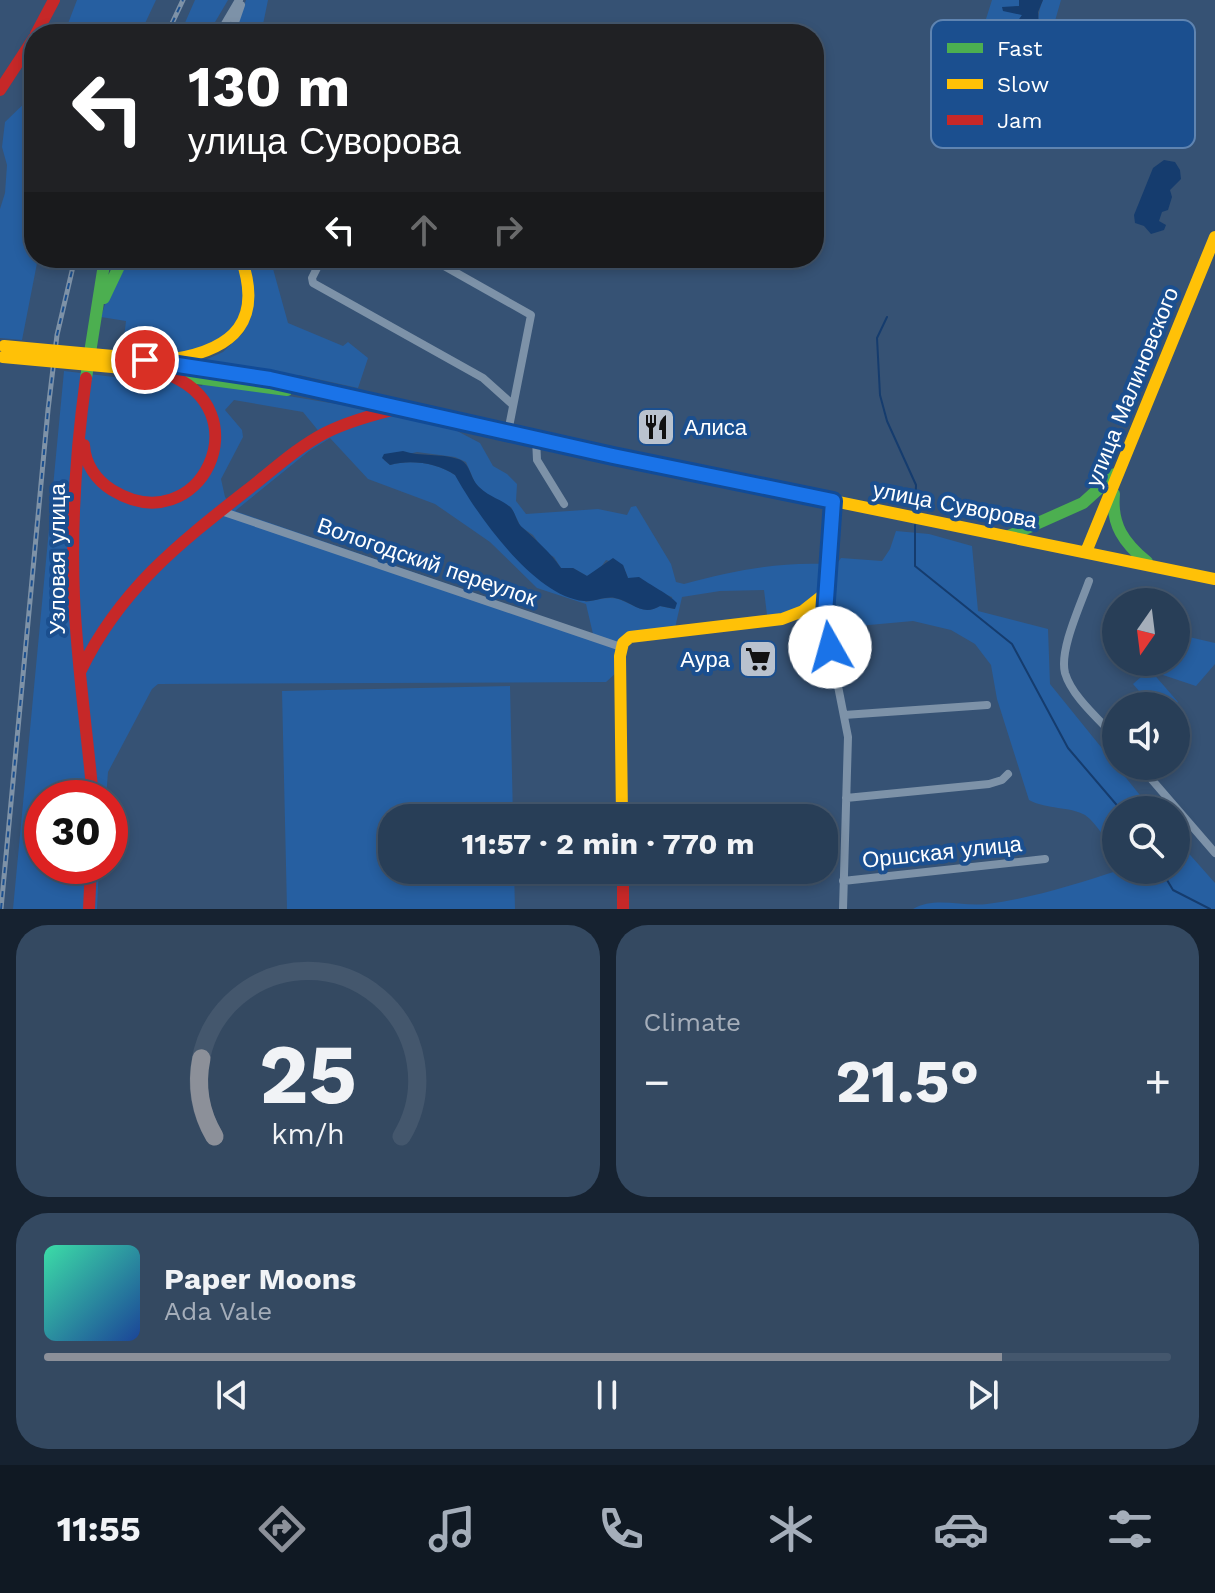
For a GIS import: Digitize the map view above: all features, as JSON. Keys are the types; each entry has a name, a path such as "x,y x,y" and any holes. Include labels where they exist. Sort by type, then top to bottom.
{"main road":[{"path":"41,24 54,0"},
{"path":"2,87 24,53"},
{"name":"улица Малиновского","path":"1086,552 1215,237"},
{"path":"96,320 104,268"},
{"path":"96,320 118,268"},
{"path":"123,363 198,357 227,344 239,331 249,298 245,268"},
{"name":"Узловая улица","path":"91,780 74,598 76,482 96,320"},
{"name":"улица Суворова","path":"2,351 270,379 833,501 1215,579"},
{"name":"улица Суворова","path":"123,363 164,373 405,407"},
{"path":"76,482 86,472 117,496 138,504 161,504 183,496 200,485 216,452 212,413 188,383 164,373"},
{"path":"80,673 90,647 126,592 221,511 323,434 357,418 405,407"},
{"path":"82,418 84,456 98,479"},
{"path":"1009,536 1083,503 1118,472"},
{"path":"1118,472 1111,512 1126,546 1152,566"},
{"path":"622,804 621,647 630,637 782,619 803,611 827,592 833,501"},
{"path":"89,909 90,884"},
{"path":"623,884 623,909"}],"street":[{"path":"225,24 241,0"},
{"path":"234,24 241,0"},
{"path":"317,268 313,283 483,378 512,404"},
{"path":"448,268 531,315 508,432"},
{"path":"536,438 537,460 564,504"},
{"name":"Вологодский переулок","path":"221,511 621,647"},
{"path":"1089,581 1066,648 1065,673 1070,684 1102,722"},
{"path":"827,592 825,620 849,755 843,909"},
{"path":"844,715 987,705"},
{"path":"846,798 989,784 1002,780 1008,774"},
{"path":"1152,780 1215,853"},
{"name":"Оршская улица","path":"843,881 1045,859"}],"shaded area":[{"path":"77,0 156,0 145,24 68,24"},
{"path":"195,0 228,0 214,24 184,24"},
{"path":"246,0 268,0 263,24 238,24"},
{"path":"992,0 1019,0 1019,6 1007,8 1022,15 1020,20 986,19"},
{"path":"1019,0 1043,0 1038,20 1018,20 1022,15 1003,11 1002,7 1019,6"},
{"path":"1043,0 1061,0 1055,20 1038,20"},
{"path":"24,104 24,268 36,268 22,340 0,338 0,209 5,193 7,165 2,147 5,122"},
{"path":"1164,160 1175,162 1181,179 1170,190 1172,197 1168,210 1162,212 1159,221 1166,225 1164,230 1151,234 1144,226 1135,223 1134,215 1153,168"},
{"path":"123,268 238,268 243,299 239,316 217,342 201,350 181,354 154,354 123,346 126,321 101,317 112,282"},
{"path":"245,268 273,268 288,323 343,346 348,342 368,358 358,388 299,375 293,378 205,364 203,361 223,352 244,332"},
{"path":"64,371 114,377 124,374 161,377 202,386 204,382 438,421 480,443 493,466 517,484 516,501 526,514 598,509 627,515 631,507 636,506 671,564 676,582 684,584 772,566 825,564 823,589 783,613 767,615 764,590 720,591 682,597 675,628 629,633 616,673 606,682 158,684 152,689 108,772 107,780 25,780","holes":["234,400 303,412 321,434 230,503 225,497 221,479 243,437 242,430 225,410","330,438 368,479 435,504 490,542 537,588 586,604 593,634 235,511 309,451","417,452 455,457 466,462 475,483 490,498 511,507 521,527 533,535 561,568 573,568 587,576 598,571 606,560 623,565 628,578 672,597 674,609 660,606 643,609 614,598 586,602 510,551 455,475 432,465 415,462 390,465 384,460"]},
{"path":"403,451 462,461 479,487 510,507 521,526 561,568 573,568 587,576 613,558 623,565 628,578 639,577 674,600 677,603 675,609 660,606 648,610 611,598 584,601 565,596 546,585 509,552 455,475 424,463 390,465 382,458 384,454"},
{"path":"896,531 929,534 972,546 978,611 1048,629 1050,684 1102,748 1102,780 1128,780 1141,796 1102,796 1102,834 1085,815 1029,800 997,699 991,665 975,644 951,630 913,621 847,627 834,620 838,562 841,558 882,561"},
{"path":"1190,637 1215,643 1215,664 1196,686 1166,676 1190,676"},
{"path":"1142,676 1155,676 1169,692 1140,692 1133,684"},
{"path":"510,686 513,804 378,804 378,884 514,884 515,909 287,909 282,691"},
{"path":"24,793 24,884 98,884 97,909 13,909"},
{"path":"1190,855 1215,883 1215,909 913,909 930,903 978,905 1054,890 1102,876 1102,884 1190,884"}],"waterway":[{"path":"887,317 877,338 880,395 887,421 916,485 915,514"},
{"path":"915,525 915,566 1012,644 1068,748 1109,796"},
{"path":"1169,884 1173,890 1210,909"}],"railway":[{"path":"172,24 183,0"},
{"path":"1,909 48,410 57,335 73,268"}],"traffic: fast":[{"path":"86,378 103,268"},
{"path":"104,298 118,268"},
{"path":"123,368 287,390"},
{"path":"1009,536 1083,503 1115,474"},
{"path":"1114,494 1117,524 1132,548 1147,562"}],"traffic: slow":[{"path":"1086,552 1215,237"},
{"path":"174,359 213,348 239,328 246,315 248,299 244,268"},
{"path":"4,346 124,357"},
{"path":"3,357 123,368"},
{"path":"648,463 1215,579"},
{"path":"622,804 620,656 623,643 630,637 782,619 803,611 827,592 833,501"}],"traffic: jam":[{"path":"41,24 54,0"},
{"path":"0,90 24,53"},
{"path":"124,357 270,379 648,463"},
{"path":"84,445 89,465 101,481 112,490 144,502 171,499 194,486 209,465 215,440 211,414 194,390 164,373"},
{"path":"86,378 75,487 73,570 77,647 91,780"},
{"path":"81,670 96,642 132,592 197,530 314,439 353,421 401,408"},
{"path":"89,909 90,884"},
{"path":"623,884 623,909"}],"place":[{"name":"Алиса","path":"656,427"},
{"name":"Аура","path":"758,659"}],"route":[{"path":"145,360 270,379 613,456 833,501 825,614 830,647"}]}
